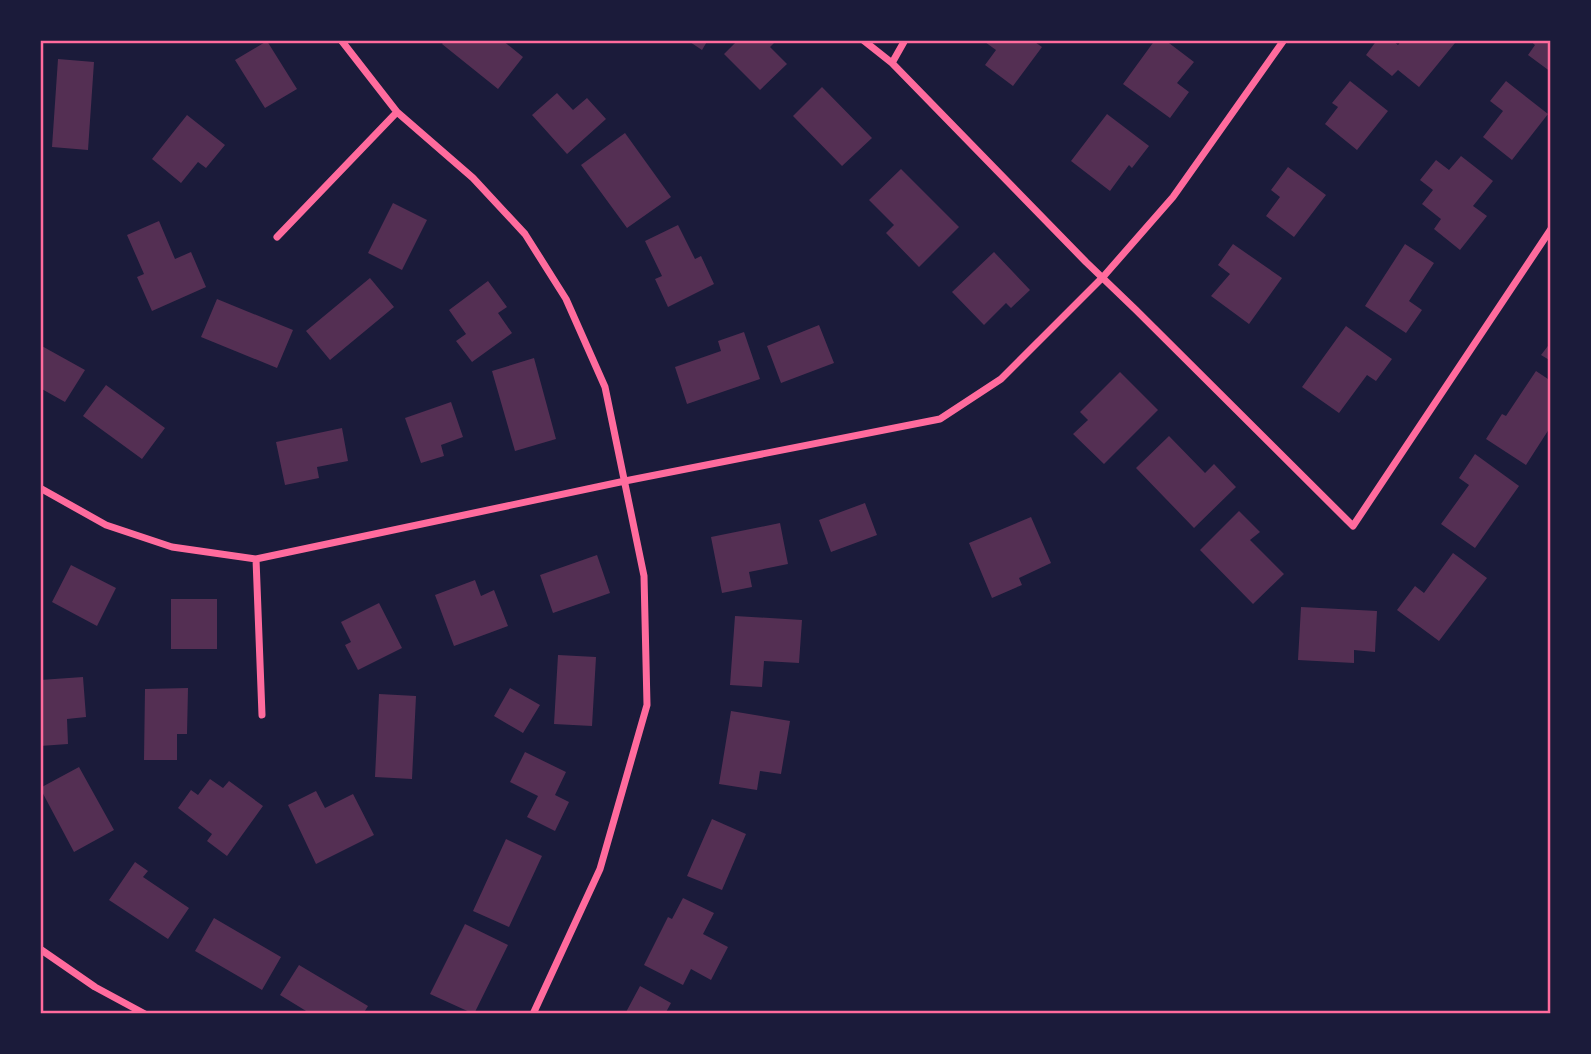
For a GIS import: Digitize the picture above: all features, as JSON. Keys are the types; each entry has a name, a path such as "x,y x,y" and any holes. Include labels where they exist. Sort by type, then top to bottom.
{"street":[{"path":"341,40 397,112 473,178 525,234 566,299 605,387 644,576 647,705 600,869 533,1014"},
{"path":"863,40 892,63 1086,262 1353,526 1551,229"},
{"path":"892,63 905,40"},
{"path":"40,488 106,525 172,547 256,559 625,481 940,419 1001,379 1103,277 1173,197 1284,40"},
{"path":"277,237 397,112"},
{"path":"256,559 262,715"},
{"path":"41,949 95,987 145,1014"}],"building":[{"path":"445,40 502,40 523,57 498,89 442,44"},
{"path":"687,40 708,40 702,50"},
{"path":"738,40 777,40 770,47 787,64 760,90 724,54"},
{"path":"1032,40 1042,47 1013,86 985,65 996,50 985,42"},
{"path":"1155,40 1165,40 1194,62 1177,83 1189,92 1170,118 1123,84"},
{"path":"1377,40 1392,40 1398,45 1402,40 1452,40 1455,43 1419,87 1398,70 1392,76 1366,55"},
{"path":"1529,40 1551,40 1551,72 1528,55 1535,45"},
{"path":"267,41 297,89 265,108 235,60"},
{"path":"58,59 94,62 88,150 52,147"},
{"path":"1350,81 1388,111 1357,150 1325,124 1338,107 1332,103"},
{"path":"1506,81 1548,114 1512,160 1483,137 1503,111 1490,101"},
{"path":"822,87 872,138 842,166 793,116"},
{"path":"557,93 573,110 587,98 606,119 567,154 532,115"},
{"path":"1107,114 1149,146 1132,168 1129,165 1110,191 1071,161"},
{"path":"187,115 225,145 206,168 198,162 181,183 152,159"},
{"path":"625,133 671,197 627,228 581,165"},
{"path":"1461,156 1493,181 1473,206 1487,216 1460,250 1434,229 1441,219 1422,204 1433,190 1420,180 1436,160 1449,170"},
{"path":"1288,167 1326,195 1294,237 1266,216 1280,197 1271,190"},
{"path":"901,169 959,227 919,267 886,233 894,225 869,200"},
{"path":"393,203 427,220 402,270 368,253"},
{"path":"159,221 175,259 191,252 206,287 152,311 137,277 144,274 127,235"},
{"path":"678,225 695,259 701,256 714,284 668,307 655,279 662,276 645,241"},
{"path":"1233,244 1282,278 1249,324 1211,296 1230,274 1218,265"},
{"path":"1405,244 1434,263 1409,301 1422,310 1406,333 1365,306"},
{"path":"994,252 1030,290 1011,308 1006,303 984,325 952,292"},
{"path":"370,278 394,307 330,360 306,331"},
{"path":"488,281 507,307 498,313 512,333 472,362 456,341 466,334 449,310"},
{"path":"217,299 293,330 277,368 201,337"},
{"path":"819,325 834,363 781,383 767,346"},
{"path":"1346,326 1392,359 1376,381 1367,375 1339,413 1302,387"},
{"path":"744,332 760,379 687,404 675,367 721,351 718,341"},
{"path":"1551,342 1551,361 1541,355"},
{"path":"40,345 85,370 65,402 40,388"},
{"path":"534,358 556,439 515,451 492,371"},
{"path":"1536,371 1551,381 1551,426 1526,465 1486,439 1502,414 1506,416"},
{"path":"1120,372 1158,410 1104,464 1073,434 1088,420 1080,412"},
{"path":"106,385 165,428 142,459 83,416"},
{"path":"451,402 463,437 441,445 444,456 421,463 405,418"},
{"path":"342,428 348,461 317,467 319,478 285,485 276,442"},
{"path":"1169,436 1205,473 1214,464 1236,487 1194,528 1136,468"},
{"path":"1475,454 1519,486 1475,548 1441,524 1469,485 1459,478"},
{"path":"865,503 877,535 831,552 819,520"},
{"path":"1239,511 1260,532 1250,540 1284,574 1253,604 1200,550"},
{"path":"1031,517 1051,563 1019,578 1022,585 992,598 969,543"},
{"path":"780,523 788,564 749,572 752,587 722,593 711,537"},
{"path":"1453,553 1487,578 1439,641 1397,610 1415,586 1424,593"},
{"path":"597,555 610,593 553,613 540,575"},
{"path":"71,565 116,588 97,626 52,602"},
{"path":"475,580 481,596 494,590 508,626 454,646 435,595"},
{"path":"171,599 217,599 217,649 171,649"},
{"path":"379,603 402,648 358,670 345,645 351,642 341,622"},
{"path":"1301,607 1377,611 1375,652 1354,650 1354,663 1298,660"},
{"path":"735,616 802,620 799,663 764,661 762,687 730,685"},
{"path":"558,655 596,657 592,726 554,724"},
{"path":"83,677 86,717 67,719 68,744 40,746 40,680"},
{"path":"188,688 187,734 177,734 177,760 144,760 145,689"},
{"path":"510,688 540,705 523,733 494,716"},
{"path":"379,694 416,696 412,779 375,777"},
{"path":"731,711 790,721 781,774 760,771 757,790 719,784"},
{"path":"525,752 566,772 555,795 569,802 555,831 527,817 538,796 510,782"},
{"path":"79,767 114,830 74,852 40,788"},
{"path":"210,779 223,788 229,781 263,806 227,856 207,841 212,834 178,808 191,790 198,795"},
{"path":"316,791 325,808 353,794 374,835 316,864 288,805"},
{"path":"712,819 746,834 722,890 687,876"},
{"path":"506,839 542,856 509,927 473,911"},
{"path":"135,862 148,871 143,877 189,908 168,939 109,900"},
{"path":"683,898 714,913 703,934 728,947 711,980 691,969 683,985 644,965 668,917 672,919"},
{"path":"214,918 281,957 262,990 195,951"},
{"path":"465,924 508,945 474,1014 430,994"},
{"path":"299,965 368,1006 363,1014 311,1014 280,995"},
{"path":"640,986 671,1003 665,1014 625,1014"}]}
